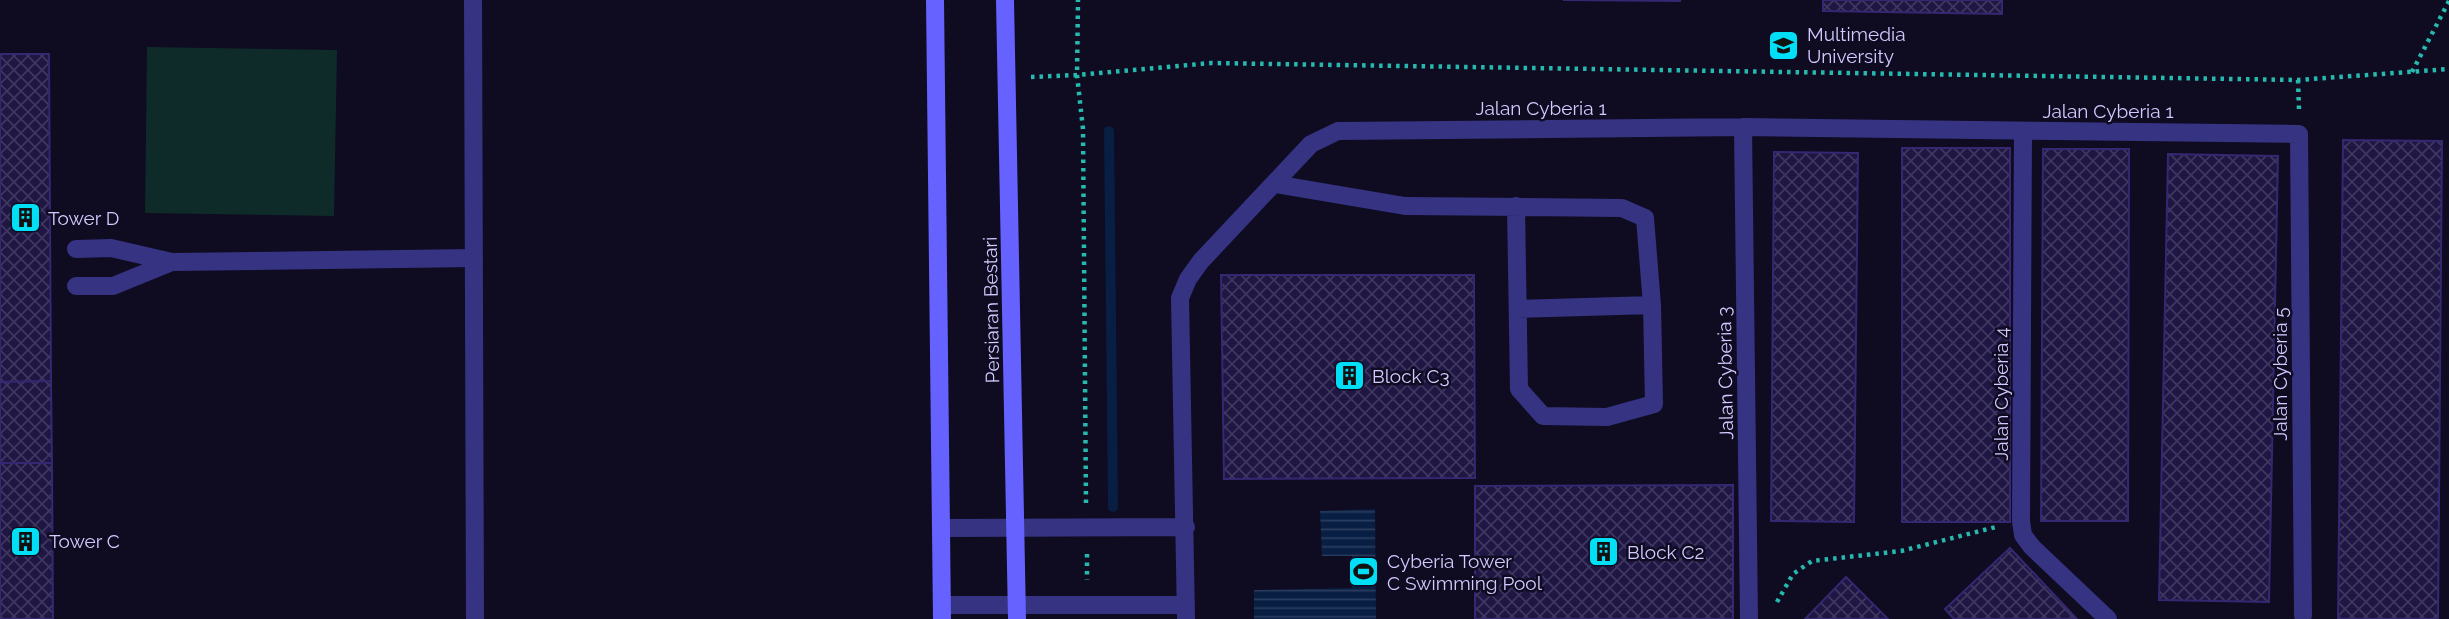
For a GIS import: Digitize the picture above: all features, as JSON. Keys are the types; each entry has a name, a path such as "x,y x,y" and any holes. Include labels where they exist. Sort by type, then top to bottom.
{"main road":[{"path":"936,0 942,612"},
{"name":"Persiaran Bestari","path":"1005,0 1017,612"}],"street":[{"path":"473,0 475,619"},
{"name":"Jalan Cyberia 1","path":"1186,612 1180,298 1188,279 1201,261 1311,144 1338,131 1743,127 2299,134"},
{"name":"Jalan Cyberia 3","path":"1743,127 1749,619"},
{"name":"Jalan Cyberia 4","path":"2023,132 2023,535 2032,547 2108,619"},
{"name":"Jalan Cyberia 5","path":"2299,134 2303,615"},
{"path":"1275,184 1405,206 1516,206 1622,208 1645,218 1652,305 1654,404 1607,417 1542,416 1519,389 1516,206"},
{"path":"75,248 110,248 172,262 474,258"},
{"path":"75,286 113,286 172,262"},
{"path":"1518,309 1652,305"},
{"path":"943,528 1186,527"},
{"path":"942,612 1186,612"}],"path":[{"path":"1006,77 1077,75 1077,0"},
{"path":"2412,72 2449,1"},
{"path":"2298,80 2449,69"},
{"path":"1774,608 1793,574 1812,561 1901,551 2021,521"}],"green space":[{"path":"147,47 337,50 334,216 145,213"}],"water":[{"name":"Cyberia Tower C Swimming Pool","path":"1375,509 1376,619 1254,619 1254,590 1352,588 1352,556 1322,556 1320,511"}],"building":[{"path":"1563,0 1680,0 1680,1"},
{"path":"1823,0 2002,0 2002,14 1823,11"},
{"name":"Tower D","path":"0,54 49,54 51,381 0,382"},
{"path":"2343,140 2442,141 2438,619 2338,619"},
{"path":"1902,148 2010,148 2010,522 1902,522"},
{"path":"2043,149 2129,149 2128,521 2041,521"},
{"path":"1774,152 1858,153 1854,522 1771,521"},
{"path":"2168,154 2278,156 2269,602 2159,600"},
{"name":"Block C3","path":"1221,275 1474,275 1475,478 1224,479"},
{"path":"51,381 52,463 0,463 0,382"},
{"name":"Tower C","path":"0,463 52,463 53,619 0,619"},
{"name":"Block C2","path":"1733,485 1733,619 1475,619 1475,486"},
{"path":"2010,548 2077,619 1954,619 1945,609"},
{"path":"1846,577 1888,619 1805,619"}],"waterway":[{"path":"1109,131 1113,507"}],"place":[{"name":"Multimedia University","path":"1784,45"},
{"name":"Tower D","path":"25,218"},
{"name":"Block C3","path":"1349,376"},
{"name":"Tower C","path":"26,541"},
{"name":"Block C2","path":"1604,552"},
{"name":"Cyberia Tower C Swimming Pool","path":"1364,572"}]}
